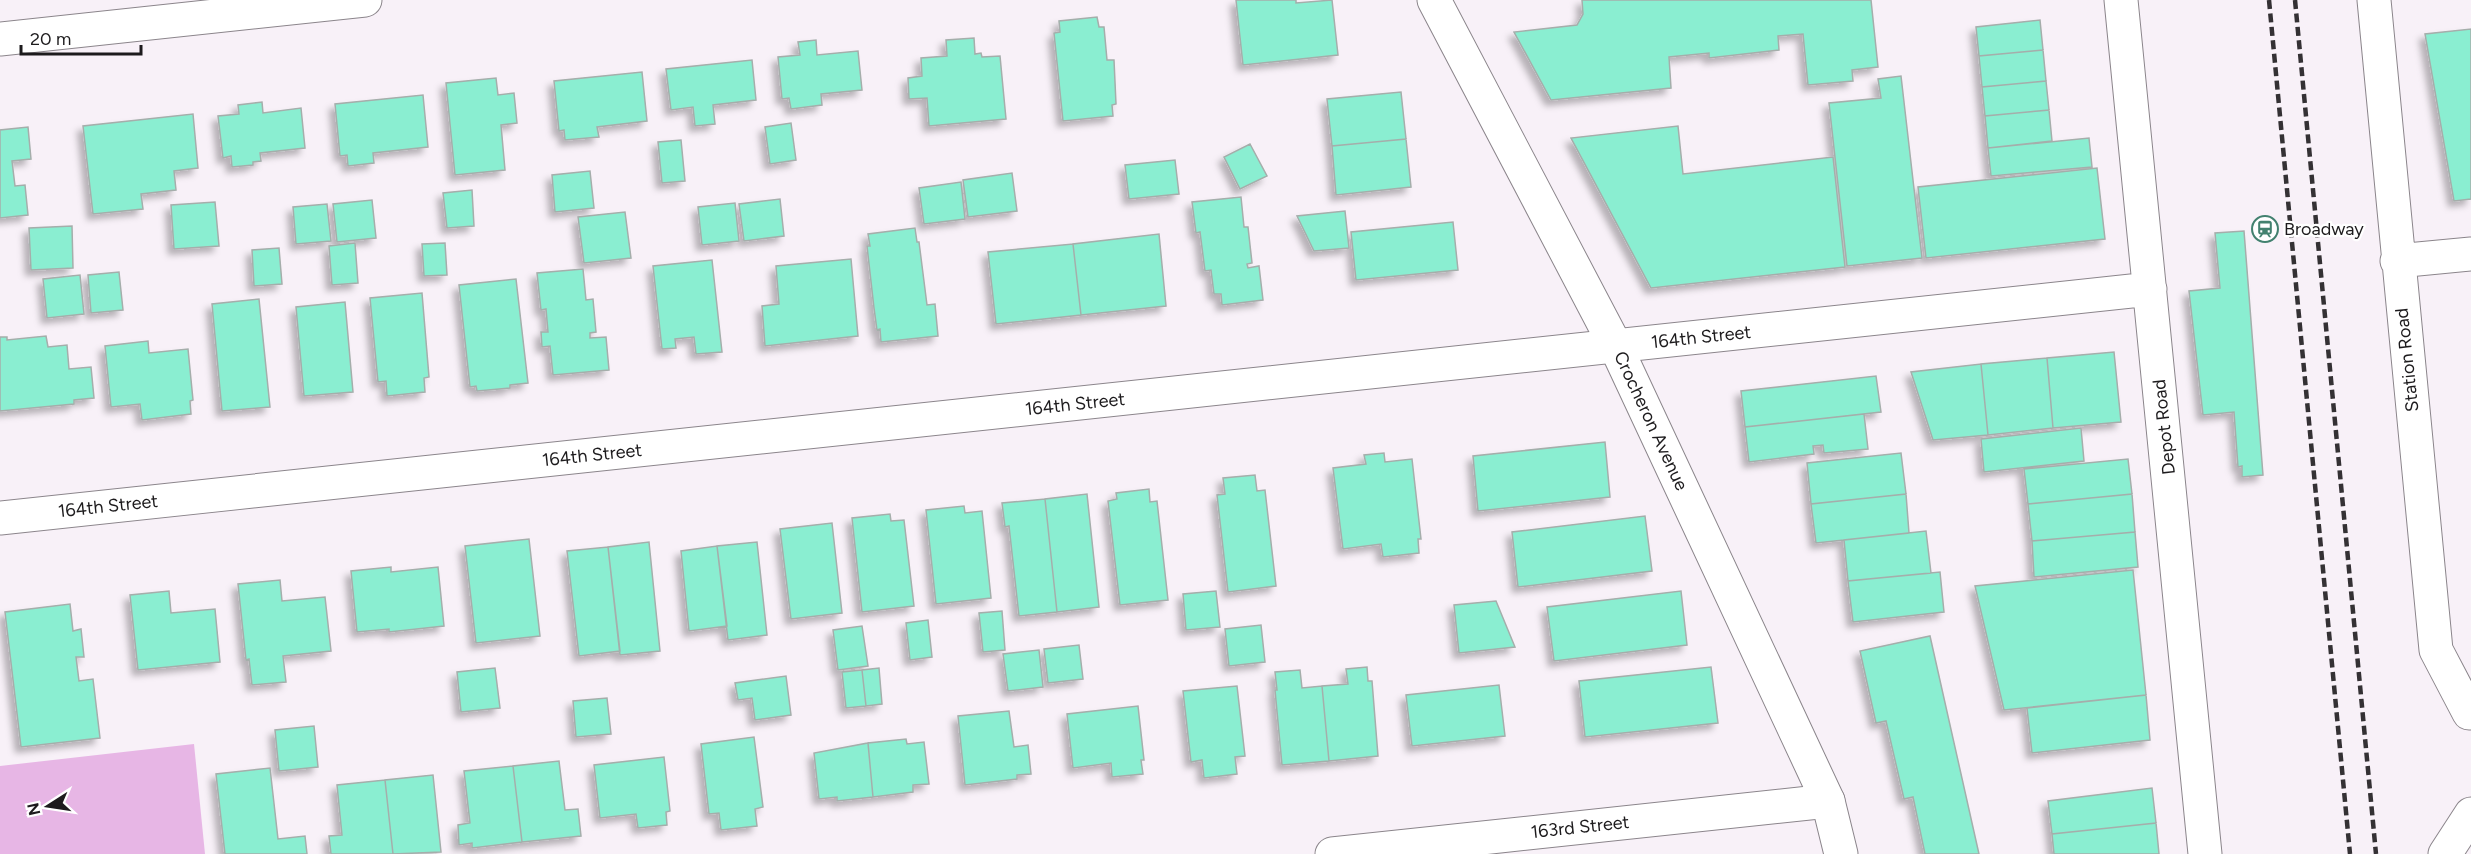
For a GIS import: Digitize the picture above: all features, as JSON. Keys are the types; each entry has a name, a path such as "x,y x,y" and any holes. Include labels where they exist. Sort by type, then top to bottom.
{"street":[{"path":"0,39 365,0"},
{"name":"Crocheron Avenue","path":"1434,0 1615,345 1827,801 1841,854"},
{"name":"Depot Road","path":"2121,0 2205,854"},
{"name":"Station Road","path":"2374,0 2397,261 2436,650 2470,713"},
{"path":"2397,261 2471,254"},
{"name":"164th Street","path":"0,518 2150,289"},
{"name":"163rd Street","path":"1332,854 1827,801"},
{"path":"2445,854 2471,814"}],"shaded area":[{"path":"194,744 205,854 0,854 0,766"}],"building":[{"path":"1236,0 1296,0 1296,3 1332,0 1338,55 1243,65"},
{"path":"1582,0 1871,0 1878,67 1852,70 1853,81 1808,85 1803,34 1778,36 1779,50 1709,58 1709,53 1669,57 1671,88 1551,100 1514,32 1577,25 1583,14"},
{"path":"1097,17 1099,27 1104,27 1107,60 1114,60 1116,104 1112,105 1113,116 1063,121 1054,33 1060,32 1059,21"},
{"path":"2040,20 2043,50 1979,56 1976,27"},
{"path":"2471,29 2471,199 2454,201 2425,34"},
{"path":"974,38 975,54 981,53 982,57 1000,56 1006,119 929,126 927,98 909,99 908,78 922,76 921,58 947,56 946,40"},
{"path":"816,40 817,55 858,51 862,90 821,94 822,105 791,109 789,98 782,99 778,57 800,55 798,42"},
{"path":"2043,50 2046,81 1982,87 1979,56"},
{"path":"752,60 756,100 713,105 715,124 695,126 693,107 671,110 666,69"},
{"path":"642,72 647,121 597,127 599,137 565,140 564,130 559,131 554,81"},
{"path":"1901,76 1922,258 1847,266 1829,103 1881,98 1878,79"},
{"path":"496,78 498,95 514,93 517,123 501,125 505,170 455,175 446,83"},
{"path":"2046,81 2049,110 1985,116 1982,87"},
{"path":"1401,92 1406,139 1332,146 1327,99"},
{"path":"423,95 428,147 373,153 374,163 348,166 347,155 340,156 335,104"},
{"path":"262,102 263,113 301,108 305,148 260,153 261,161 253,162 253,165 232,167 231,156 223,158 218,116 239,114 238,105"},
{"path":"2049,110 2052,141 1988,148 1985,116"},
{"path":"193,114 198,168 174,171 176,190 141,194 143,209 93,214 83,126"},
{"path":"791,123 796,160 770,164 765,127"},
{"path":"1678,126 1683,174 1833,157 1845,267 1651,288 1571,138"},
{"path":"28,127 31,159 12,161 15,186 25,185 28,215 0,218 0,130"},
{"path":"2089,138 2092,167 1991,176 1988,148"},
{"path":"1406,139 1411,187 1336,195 1332,146"},
{"path":"681,140 685,181 662,183 658,142"},
{"path":"1250,144 1267,176 1240,189 1224,157"},
{"path":"1175,160 1179,194 1129,199 1125,165"},
{"path":"2097,168 2105,239 1926,258 1918,187"},
{"path":"590,171 594,208 555,212 552,175"},
{"path":"1012,173 1017,211 968,217 963,180"},
{"path":"961,182 965,219 924,224 919,188"},
{"path":"472,190 474,226 447,228 443,193"},
{"path":"1241,197 1244,227 1248,227 1252,263 1247,264 1248,268 1259,266 1263,300 1222,305 1221,294 1214,294 1211,270 1205,271 1200,232 1196,233 1192,202"},
{"path":"780,199 784,236 744,241 739,204"},
{"path":"372,200 376,238 337,242 333,204"},
{"path":"215,202 219,246 174,249 171,205"},
{"path":"735,203 739,241 702,245 698,207"},
{"path":"327,204 331,241 296,244 293,207"},
{"path":"1345,211 1349,248 1314,251 1297,216"},
{"path":"625,212 631,258 584,263 578,217"},
{"path":"1453,222 1458,270 1356,280 1351,232"},
{"path":"72,226 73,268 31,270 29,228"},
{"path":"915,228 927,305 935,304 938,336 881,342 874,308 867,246 870,246 868,234"},
{"path":"2244,231 2263,475 2242,477 2242,466 2238,467 2234,412 2203,415 2189,291 2220,288 2215,233"},
{"path":"1159,234 1166,306 1081,315 1073,244"},
{"path":"355,243 358,283 332,285 329,246"},
{"path":"445,243 447,275 424,276 422,244"},
{"path":"1073,244 1081,315 996,324 988,252"},
{"path":"279,248 282,284 254,286 252,250"},
{"path":"851,259 858,336 765,346 762,306 779,304 776,266"},
{"path":"712,260 722,352 696,354 694,337 675,339 676,348 662,349 653,266"},
{"path":"583,269 586,300 593,299 596,332 590,333 590,338 606,337 609,370 553,375 550,346 542,347 541,332 548,332 546,309 541,310 537,273"},
{"path":"119,272 123,310 91,313 88,275"},
{"path":"80,275 84,314 47,318 43,279"},
{"path":"516,279 528,383 510,385 510,388 477,391 476,386 470,387 459,285"},
{"path":"422,293 429,377 424,378 425,392 387,396 386,381 378,382 370,298"},
{"path":"259,299 270,407 222,411 212,304"},
{"path":"345,302 353,392 304,396 296,307"},
{"path":"46,336 48,347 67,345 69,369 91,367 94,398 74,400 74,404 0,411 0,337 7,337 7,340"},
{"path":"148,341 149,353 188,349 193,400 190,401 191,414 142,420 140,404 111,407 105,346"},
{"path":"2114,352 2121,422 2053,428 2047,358"},
{"path":"2047,358 2053,428 1988,435 1981,364"},
{"path":"1981,364 1988,435 1933,440 1911,372"},
{"path":"1876,376 1881,412 1745,427 1741,391"},
{"path":"1864,414 1868,449 1824,453 1823,445 1813,446 1814,454 1749,462 1745,427"},
{"path":"2081,428 2084,461 1984,472 1981,439"},
{"path":"1605,442 1610,497 1478,511 1473,456"},
{"path":"1384,453 1385,462 1412,459 1421,539 1418,539 1419,553 1383,557 1381,544 1343,549 1333,468 1366,464 1364,455"},
{"path":"1901,453 1906,494 1811,504 1807,463"},
{"path":"2128,459 2132,494 2028,504 2024,469"},
{"path":"1255,475 1257,491 1265,490 1276,586 1228,592 1217,495 1225,494 1223,478"},
{"path":"1149,489 1150,502 1157,501 1168,600 1120,605 1108,501 1117,499 1116,493"},
{"path":"1087,494 1099,607 1057,612 1045,499"},
{"path":"1906,494 1909,533 1816,543 1811,504"},
{"path":"2132,494 2135,532 2032,541 2028,504"},
{"path":"1045,499 1057,612 1019,616 1009,526 1005,527 1002,503"},
{"path":"964,506 965,513 982,511 991,598 936,604 926,510"},
{"path":"890,514 891,521 904,520 914,606 862,612 852,518"},
{"path":"1645,516 1652,571 1518,587 1512,532"},
{"path":"832,523 842,613 791,619 780,529"},
{"path":"1926,531 1931,573 1848,581 1844,540"},
{"path":"2135,532 2138,567 2034,577 2032,541"},
{"path":"529,539 540,636 476,643 465,546"},
{"path":"649,542 660,651 620,655 608,547"},
{"path":"757,542 767,635 728,640 717,546"},
{"path":"717,546 727,626 689,631 681,551"},
{"path":"608,547 620,651 579,656 567,551"},
{"path":"391,567 391,572 438,567 444,626 389,632 389,629 357,632 351,571"},
{"path":"2133,570 2146,695 2004,710 1975,586"},
{"path":"1940,572 1944,612 1853,622 1848,581"},
{"path":"280,580 282,601 325,597 331,651 283,656 286,682 252,685 249,659 246,660 238,584"},
{"path":"169,591 171,613 215,609 220,662 138,670 130,595"},
{"path":"1216,591 1220,627 1186,630 1183,594"},
{"path":"1681,591 1687,645 1554,661 1547,607"},
{"path":"1496,601 1515,647 1459,653 1454,605"},
{"path":"70,604 73,631 81,629 84,657 76,657 79,681 93,679 100,738 21,747 5,612"},
{"path":"1002,611 1005,650 983,652 979,613"},
{"path":"928,620 932,657 910,660 906,623"},
{"path":"1261,625 1265,662 1229,666 1225,629"},
{"path":"862,626 868,666 838,670 833,630"},
{"path":"1930,636 1979,854 1925,854 1913,797 1904,799 1886,721 1876,723 1860,651"},
{"path":"1079,645 1083,679 1048,683 1044,649"},
{"path":"1039,650 1043,687 1008,691 1003,654"},
{"path":"1367,667 1368,681 1372,681 1378,756 1329,761 1322,686 1348,684 1346,669"},
{"path":"1711,667 1718,723 1585,737 1579,681"},
{"path":"495,668 500,708 461,712 457,672"},
{"path":"879,668 882,704 866,706 862,670"},
{"path":"862,670 866,706 846,708 842,672"},
{"path":"1300,670 1302,688 1322,686 1329,761 1282,765 1275,672"},
{"path":"786,676 791,715 755,720 752,698 738,700 735,683"},
{"path":"1499,685 1505,736 1412,746 1406,695"},
{"path":"1237,686 1245,756 1235,757 1237,774 1204,778 1202,760 1191,762 1183,691"},
{"path":"2146,695 2150,740 2032,753 2027,708"},
{"path":"607,698 611,734 576,737 573,701"},
{"path":"1138,706 1144,760 1141,760 1143,774 1112,777 1111,763 1073,768 1067,714"},
{"path":"1009,711 1014,747 1028,745 1031,774 1017,775 1017,779 965,785 958,716"},
{"path":"314,726 318,767 279,771 275,730"},
{"path":"754,737 763,807 755,809 757,826 721,830 719,813 709,814 701,744"},
{"path":"906,739 907,744 924,742 929,784 913,785 913,792 873,797 868,743"},
{"path":"868,743 873,797 837,801 837,797 819,799 814,753"},
{"path":"664,757 670,811 666,812 667,825 638,828 636,814 600,818 594,765"},
{"path":"559,761 565,810 578,809 581,836 522,842 513,766"},
{"path":"513,766 522,842 472,848 472,843 459,845 458,825 470,823 464,771"},
{"path":"270,768 278,839 305,836 307,854 225,854 216,774"},
{"path":"433,775 441,852 393,854 385,780"},
{"path":"385,780 393,854 331,854 329,836 342,835 337,785"},
{"path":"2152,788 2156,823 2052,834 2048,801"},
{"path":"2156,823 2159,854 2054,854 2052,834"}],"railway":[{"path":"2269,0 2350,854"},
{"path":"2295,0 2376,854"}],"place":[{"name":"Broadway","path":"2265,229"}]}
